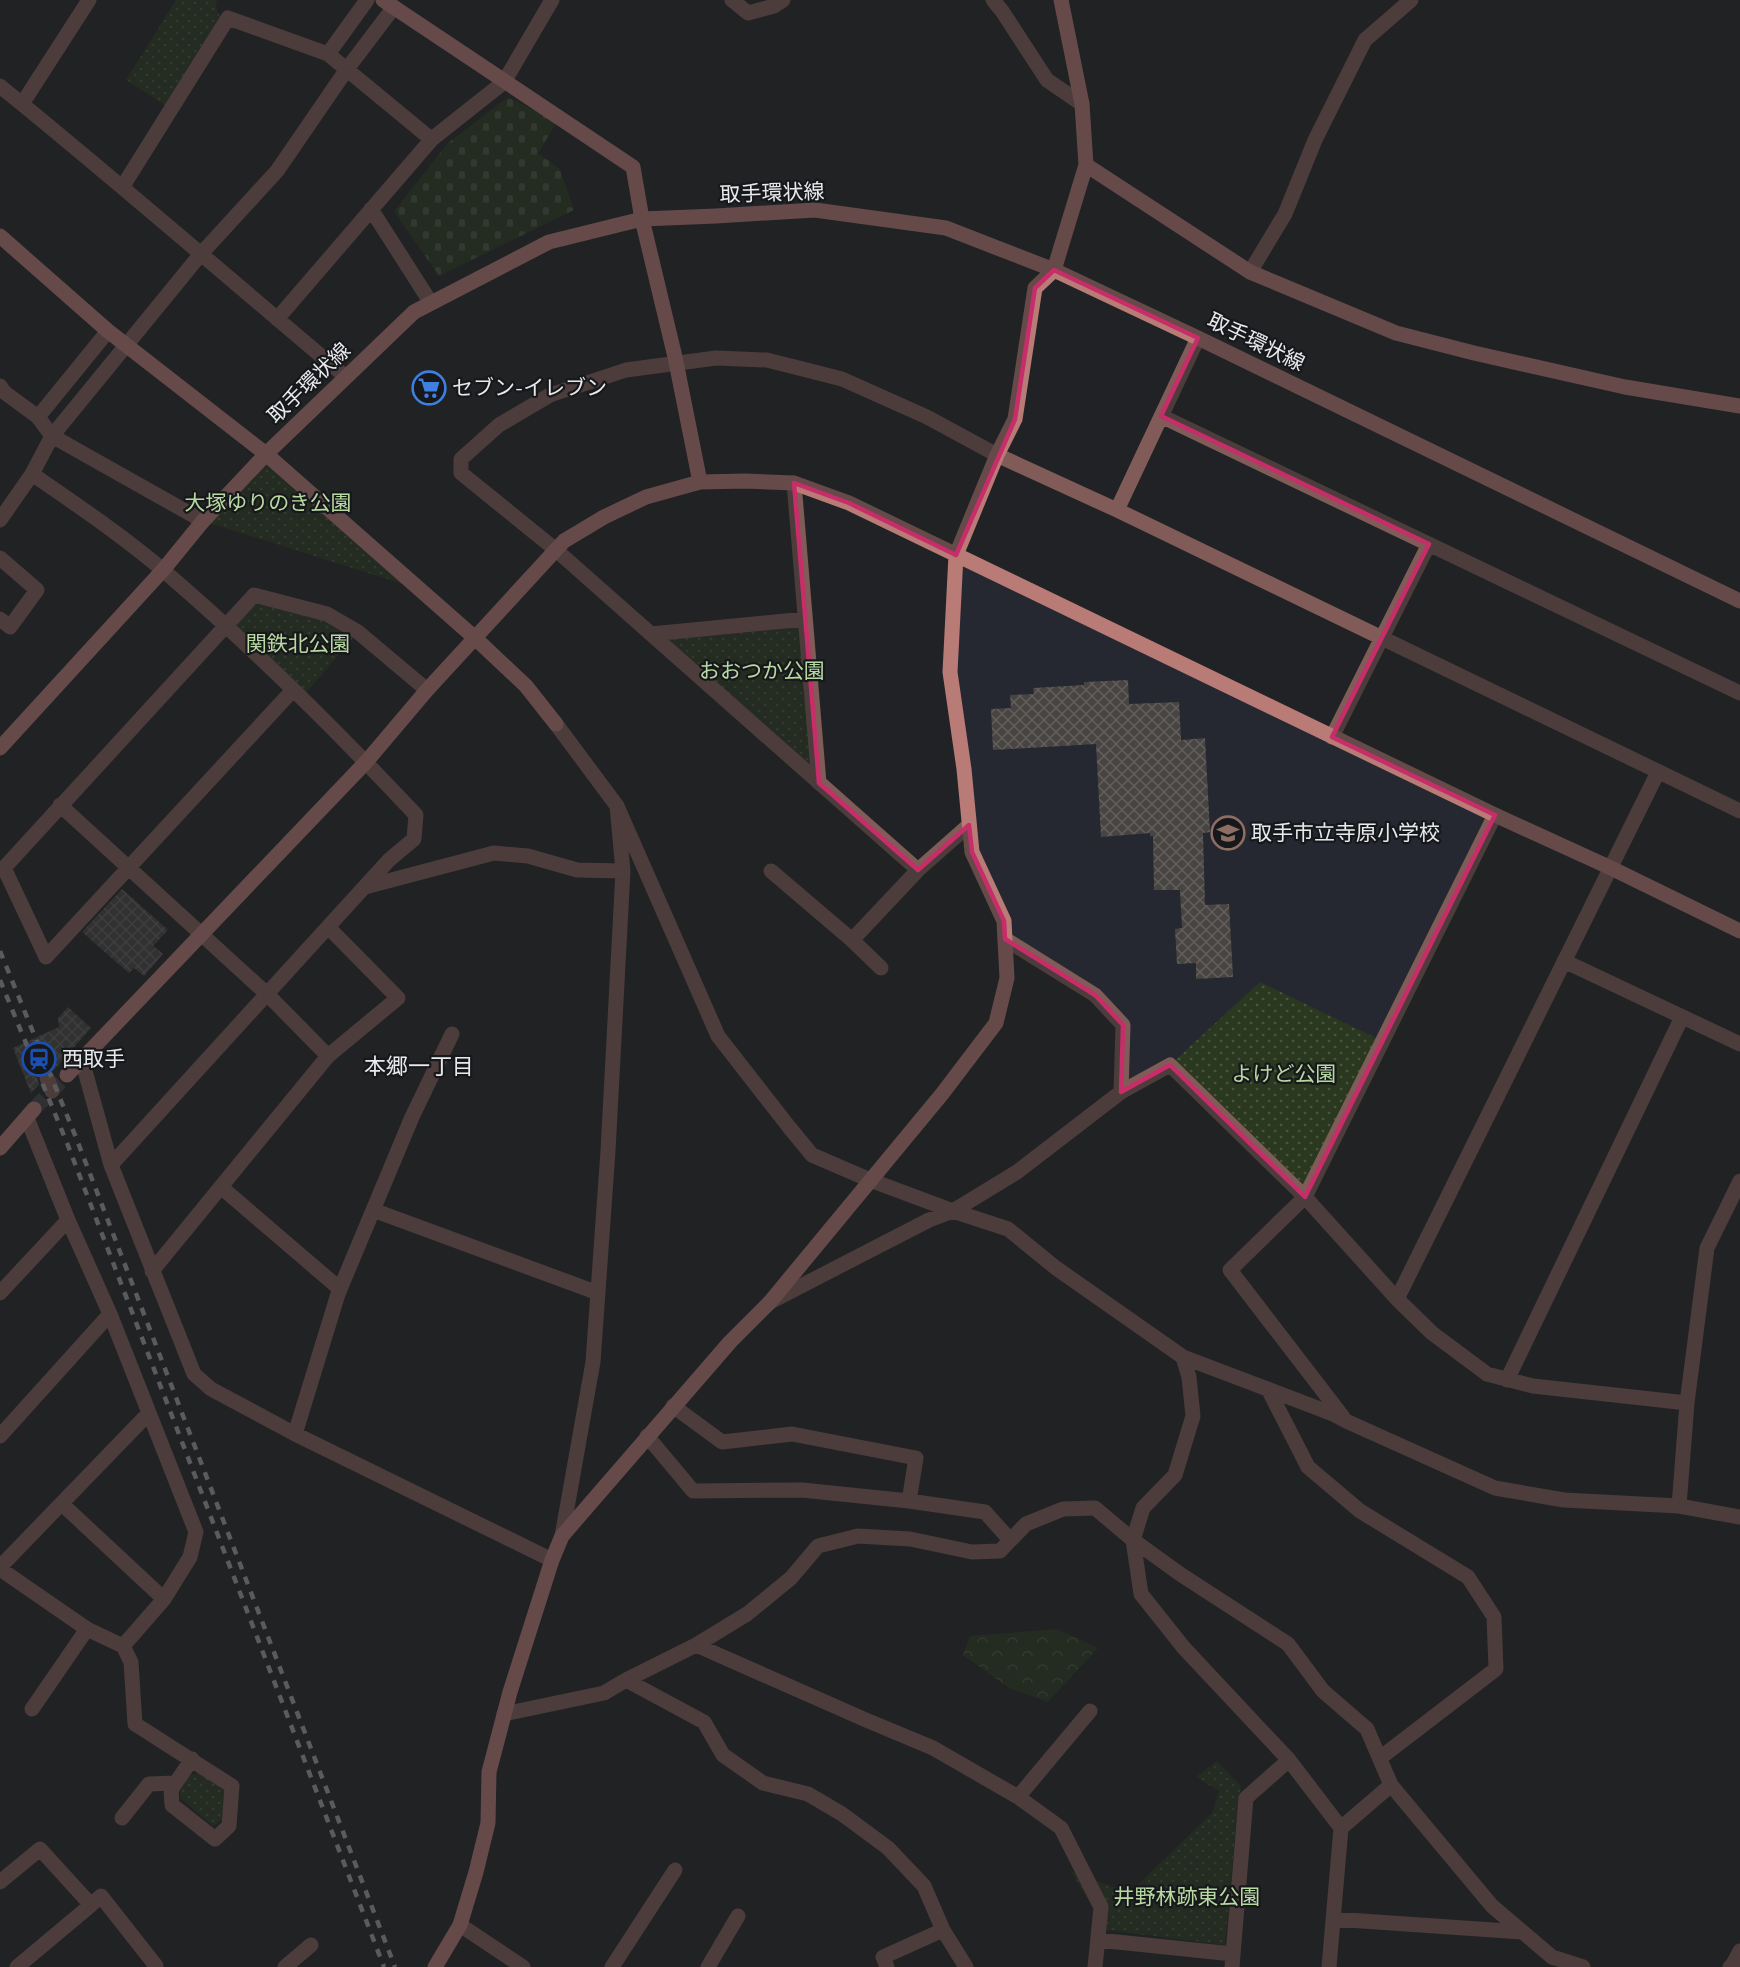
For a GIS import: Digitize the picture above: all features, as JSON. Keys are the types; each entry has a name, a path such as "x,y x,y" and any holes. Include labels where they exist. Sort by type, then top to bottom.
{"street":[{"path":"22,104 89,0"},
{"path":"328,54 367,0"},
{"path":"277,319 431,139 504,81 552,0"},
{"path":"732,0 748,13 774,6 783,0"},
{"path":"562,1536 730,1342 770,1302 942,1094 996,1023 1007,978 1004,921 972,852 950,672 956,555 997,455 1015,419 1035,288 1054,270 1086,165 1082,104 1061,0"},
{"path":"1250,272 1285,214 1315,141 1365,40 1412,0"},
{"path":"0,519 32,474 52,436 200,255 277,171 347,69 388,4 633,167 642,219 700,482"},
{"path":"1002,4 1047,80 1082,104"},
{"path":"123,186 228,18 328,54 431,139"},
{"path":"0,86 123,186 200,255 346,377"},
{"path":"1086,165 1250,272 1396,333 1625,387 1740,406"},
{"path":"371,209 431,303"},
{"name":"取手環状線","path":"0,748 163,570 203,521 266,453 414,312 549,242 642,219 815,210 946,228 1054,270 1740,601"},
{"path":"0,236 108,331 266,453 476,638 526,686 617,806 718,1036 812,1155 870,1180 1008,1229 1056,1268 1184,1357 1333,1414 1495,1488 1564,1500 1678,1506 1740,1517"},
{"path":"38,417 108,331"},
{"path":"1117,510 1198,338"},
{"path":"918,870 556,550 461,473 461,459 499,425 550,395 626,370 716,358 767,360 842,379 927,417 997,455 1117,510 1740,811"},
{"path":"1,390 38,417 52,436 203,521"},
{"path":"1162,415 1740,693"},
{"path":"32,474 163,570 293,690 416,815 414,839 389,860 111,1165"},
{"path":"67,1075 366,762 427,690 564,541 646,497 700,482 794,483 849,503 1740,931"},
{"path":"794,483 819,783"},
{"path":"1332,737 1429,544"},
{"path":"0,558 37,590 9,627 0,619"},
{"path":"293,690 46,957 4,868 254,595 327,614 358,632 427,690"},
{"path":"651,634 805,620"},
{"path":"1397,1299 1658,771"},
{"path":"60,805 268,994 328,1056"},
{"path":"435,1967 460,1925 488,1823 489,1772 504,1714 552,1560 562,1536 593,1362 608,1151 623,871 617,806"},
{"path":"1346,1421 1230,1270 1305,1197 1495,815"},
{"path":"852,940 918,870 969,825"},
{"path":"365,887 494,853 528,856 577,870 623,871"},
{"path":"771,871 852,940 881,968"},
{"path":"152,1271 328,1056 398,998 329,928"},
{"path":"1005,939 1095,995 1123,1025 1121,1092"},
{"path":"1564,961 1740,1044"},
{"path":"1506,1380 1682,1017"},
{"path":"296,1434 340,1289 412,1118 452,1034"},
{"path":"82,1060 111,1165 194,1374 211,1389 296,1434 552,1560"},
{"path":"770,1302 929,1220 953,1211 1017,1172 1121,1092 1170,1065 1305,1197 1397,1299 1432,1334 1487,1374 1533,1386 1687,1403"},
{"path":"0,1148 31,1114 68,1220 110,1314 196,1532 190,1557 164,1599 123,1646"},
{"path":"1678,1506 1687,1403 1707,1248 1740,1181"},
{"path":"221,1187 340,1289"},
{"path":"373,1210 598,1293"},
{"path":"0,1293 68,1220"},
{"path":"0,1436 110,1314"},
{"path":"1184,1357 1189,1377 1193,1416 1175,1475 1143,1508 1133,1540 1141,1594 1184,1648 1290,1760 1341,1828 1329,1967"},
{"path":"1268,1389 1308,1467 1360,1511 1468,1577 1494,1617 1496,1669 1380,1758"},
{"path":"674,1406 722,1442 792,1434 916,1458 909,1501"},
{"path":"149,1413 0,1568 87,1629 123,1646 131,1662 135,1724 192,1759 232,1786 229,1826 215,1839 172,1805 171,1790 192,1759"},
{"path":"647,1436 693,1491 802,1490 909,1501 985,1512 1010,1540"},
{"path":"62,1504 164,1599"},
{"path":"504,1714 604,1693 696,1645 747,1614 791,1578 818,1546 858,1536 910,1539 972,1552 1000,1551 1026,1524 1063,1509 1095,1508 1133,1540 1180,1574 1288,1644 1323,1691 1367,1729 1391,1785 1492,1906 1552,1958 1583,1967"},
{"path":"32,1709 87,1629"},
{"path":"696,1645 933,1748 1018,1797 1061,1828 1101,1907 1095,1967"},
{"path":"626,1680 704,1722 723,1755 763,1783 808,1794 842,1814 888,1848 924,1886 943,1930 966,1967"},
{"path":"1018,1797 1090,1711"},
{"path":"1098,1940 1233,1960 1246,1798 1290,1760"},
{"path":"122,1818 149,1784 175,1783"},
{"path":"1341,1828 1391,1785"},
{"path":"0,1882 40,1849 91,1905"},
{"path":"612,1967 675,1870"},
{"path":"17,1967 101,1896 156,1966 154,1967"},
{"path":"708,1967 738,1916"},
{"path":"1333,1919 1522,1932"},
{"path":"460,1925 523,1967"},
{"path":"887,1967 883,1957 943,1930"},
{"path":"285,1967 311,1945"},
{"path":"1730,1967 1734,1964 1740,1951"}],"highlighted area":[{"path":"1054,270 1198,338 1161,416 1429,544 1332,737 1495,815 1305,1197 1170,1065 1121,1092 1123,1025 1095,995 1005,939 1004,921 972,852 969,825 918,870 819,783 794,483 849,503 956,555 1015,419 1035,288"}],"shaded area":[{"name":"取手市立寺原小学校","path":"956,555 1495,815 1382,1041 1170,1065 1121,1092 1123,1025 1005,939 972,852 950,672"}],"green space":[{"path":"176,0 217,0 216,7 224,26 171,109 126,80"},
{"path":"508,97 557,122 538,153 560,169 574,210 439,276 394,211 448,143"},
{"name":"大塚ゆりのき公園","path":"266,454 419,589 203,521"},
{"name":"関鉄北公園","path":"254,595 358,632 302,698 225,626"},
{"name":"おおつか公園","path":"805,619 819,783 651,634"},
{"name":"よけど公園","path":"1260,982 1382,1041 1305,1197 1170,1065"},
{"path":"1057,1629 1098,1648 1048,1702 1009,1688 963,1655 970,1636"},
{"name":"井野林跡東公園","path":"1217,1761 1241,1786 1225,1945 1106,1930 1071,1871 1129,1893 1213,1812 1219,1791 1196,1777"},
{"path":"199,1773 224,1790 222,1820 213,1826 180,1798 180,1792 189,1775"}],"building":[{"path":"1128,680 1129,704 1179,702 1181,740 1205,738 1210,832 1203,833 1205,905 1229,904 1233,977 1196,979 1196,963 1177,964 1175,929 1182,928 1180,890 1154,890 1153,836 1150,836 1150,833 1101,837 1096,744 993,750 991,709 1011,708 1010,695 1034,694 1033,688"},
{"path":"122,889 168,930 153,946 163,954 144,976 134,968 129,973 82,932"},
{"path":"68,1007 91,1028 53,1071 48,1068 40,1071 37,1077 39,1085 31,1093 13,1048 59,1027 58,1018"}],"tunnel":[{"path":"34,1109 67,1075"}],"railway":[{"path":"0,951 77,1140 395,1967"},
{"path":"0,980 67,1143 384,1967"}],"place":[{"name":"セブン-イレブン","path":"429,388"},
{"name":"取手市立寺原小学校","path":"1228,833"},
{"name":"西取手","path":"39,1059"}],"district":[{"name":"本郷一丁目","path":"419,1066"}]}
